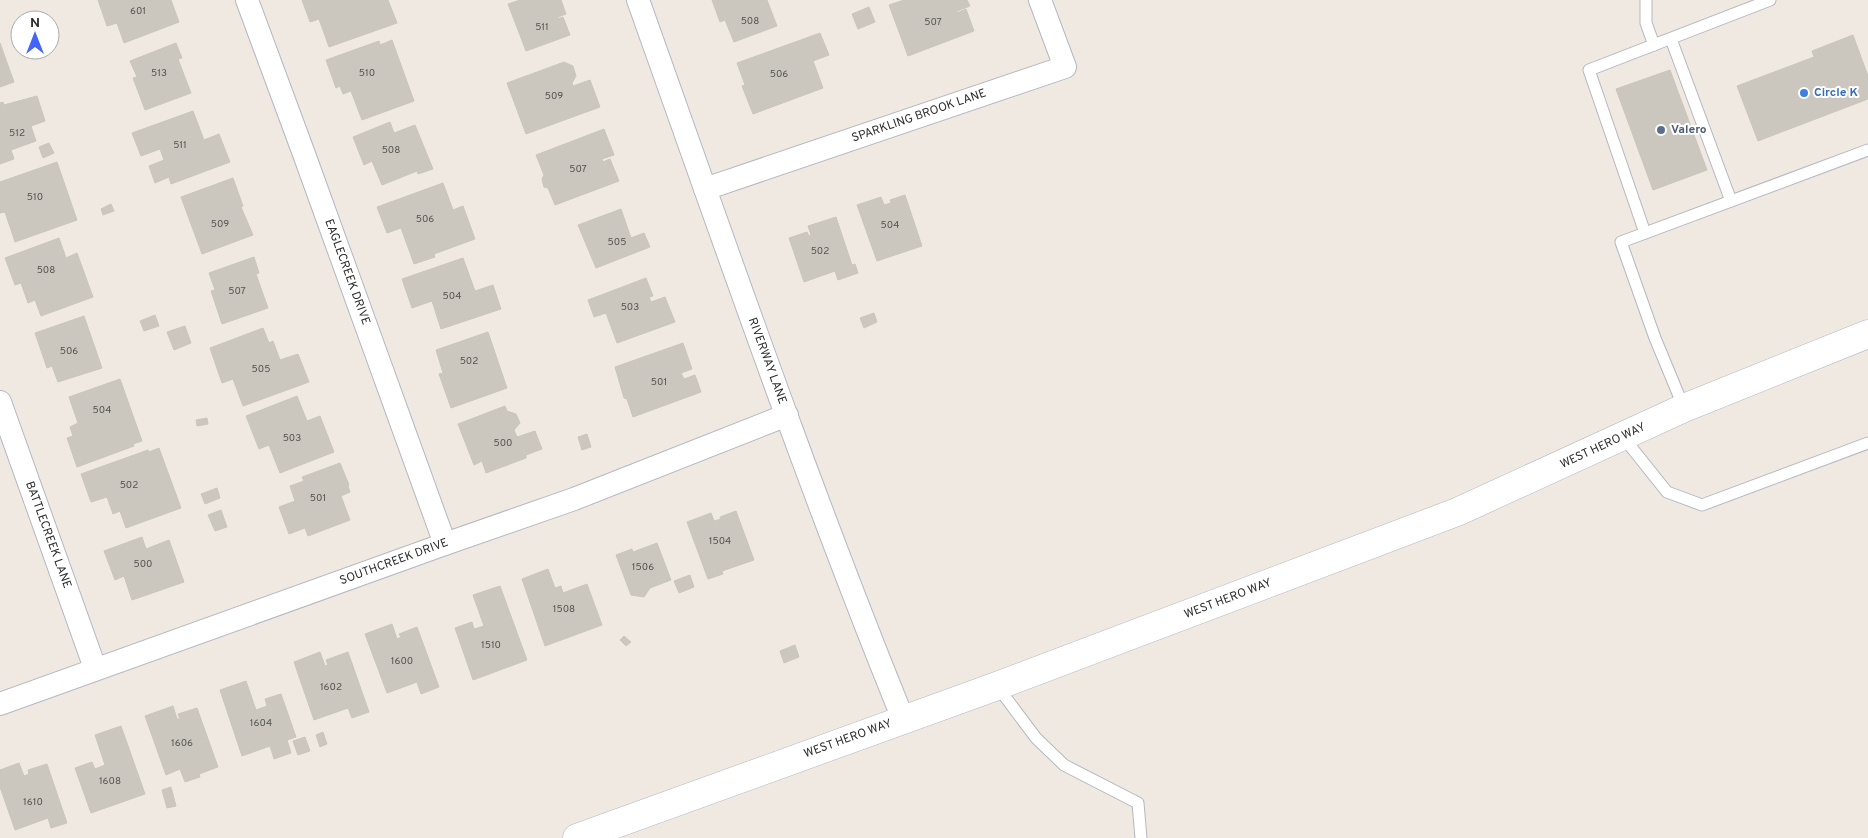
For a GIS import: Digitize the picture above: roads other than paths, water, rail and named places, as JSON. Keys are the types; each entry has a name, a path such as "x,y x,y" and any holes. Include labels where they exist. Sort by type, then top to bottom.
{"main road":[{"name":"WEST HERO WAY","path":"577,838 997,686 1457,512 1684,408 1868,334"}],"street":[{"name":"EAGLECREEK DRIVE","path":"247,0 445,544"},
{"name":"RIVERWAY LANE","path":"638,0 787,415 903,720"},
{"name":"SPARKLING BROOK LANE","path":"706,189 1065,67 1040,0"},
{"name":"BATTLECREEK LANE","path":"0,402 95,668"},
{"name":"SOUTHCREEK DRIVE","path":"0,704 95,668 574,499 787,415"}],"lane":[{"path":"1646,0 1646,23 1654,45"},
{"path":"1644,233 1589,70 1770,0"},
{"path":"1671,38 1731,201"},
{"path":"1684,408 1655,338 1620,242 1868,150"},
{"path":"1623,437 1667,492 1702,506 1868,443"},
{"path":"997,686 1036,738 1064,765 1138,803 1142,838"}],"place":[{"name":"Circle K","path":"1804,93"},
{"name":"Valero","path":"1661,130"}]}
